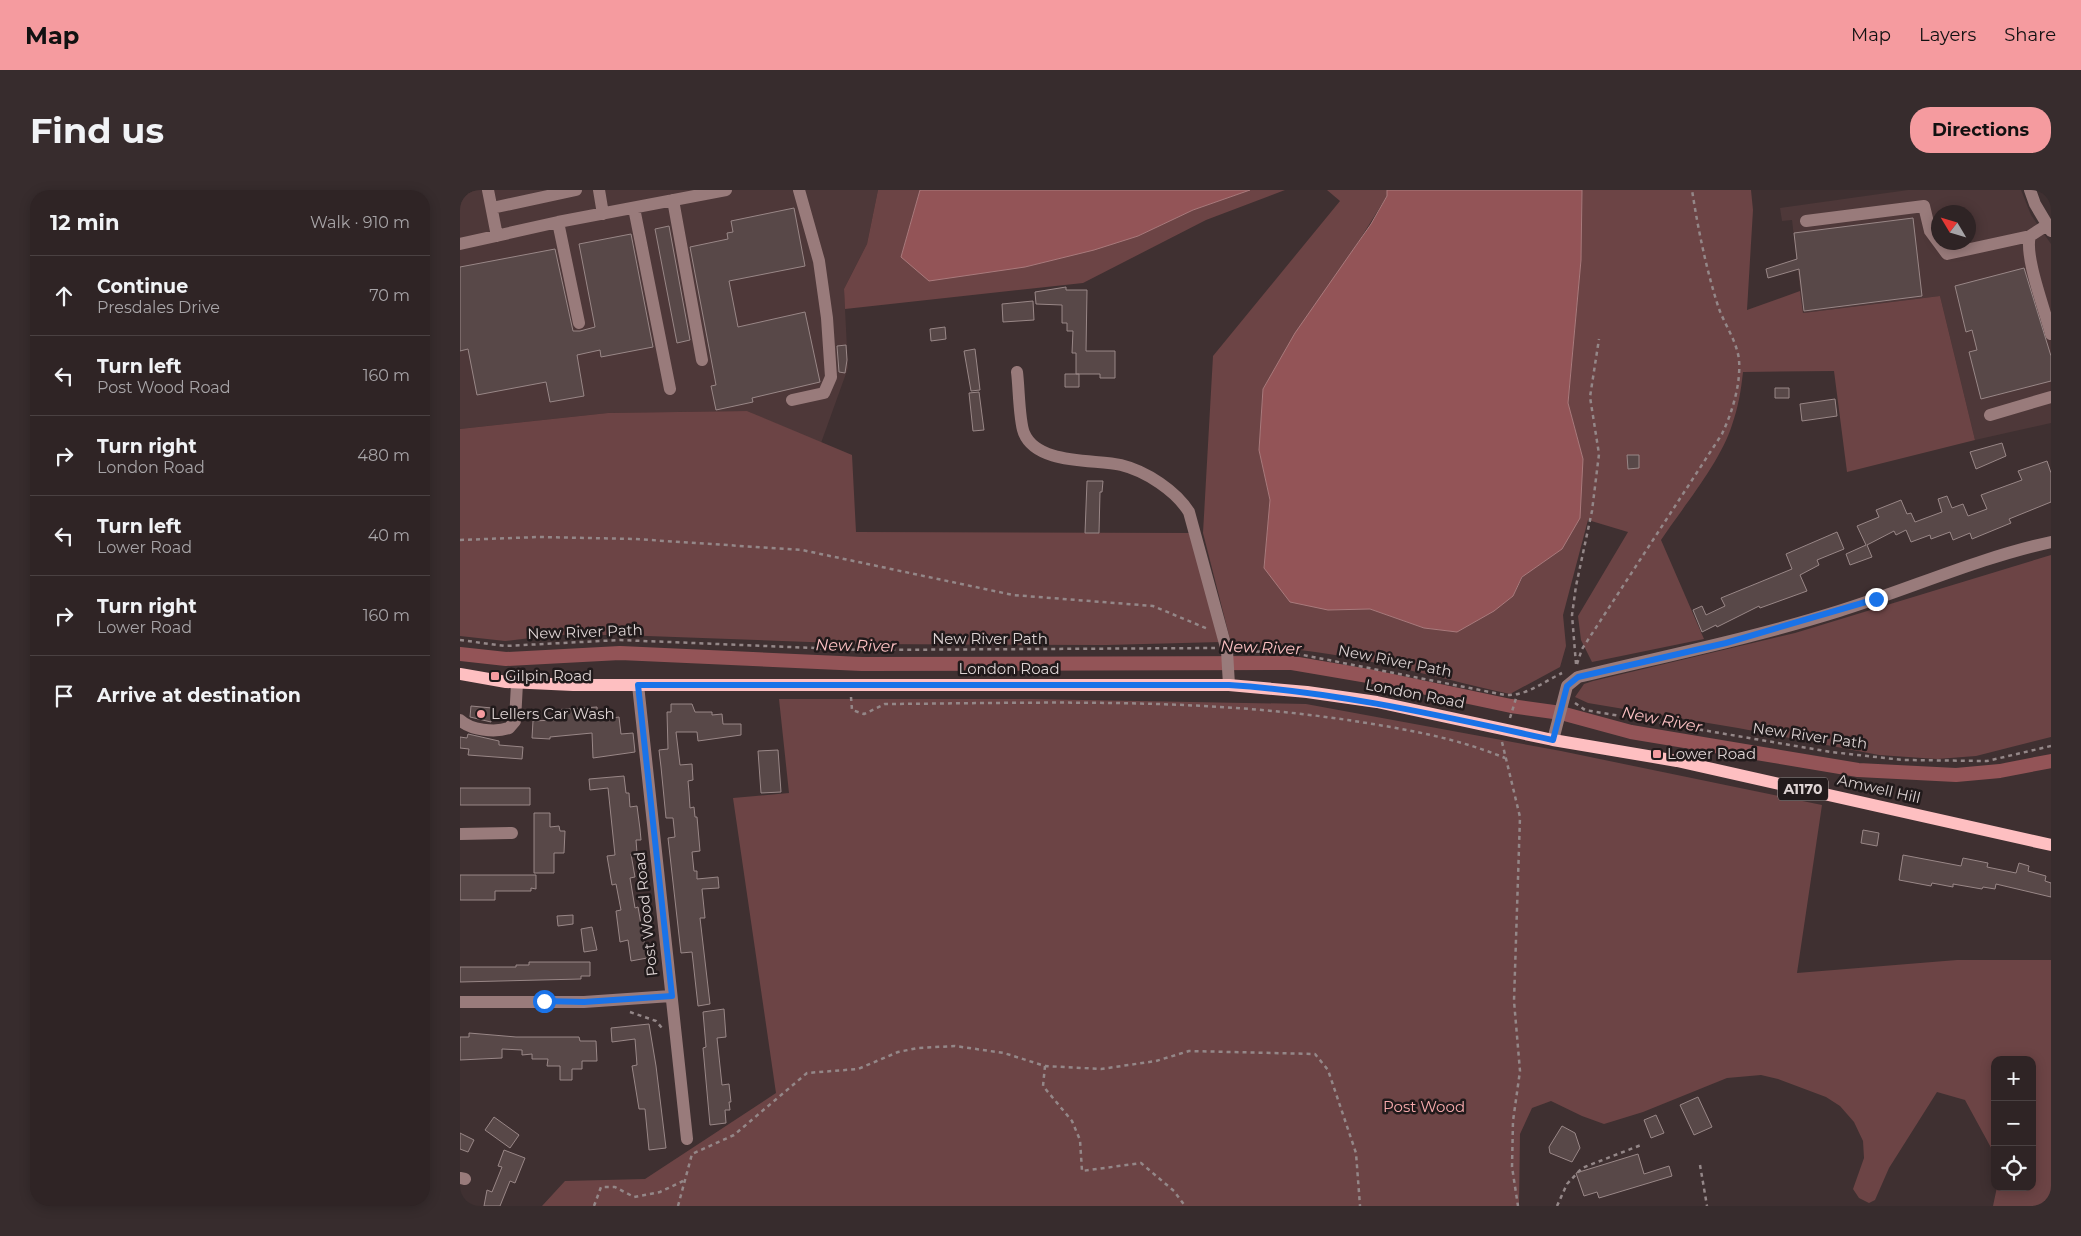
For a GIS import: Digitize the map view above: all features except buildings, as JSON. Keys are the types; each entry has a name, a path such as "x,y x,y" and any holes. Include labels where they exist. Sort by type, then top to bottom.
{"main road":[{"name":"London Road","path":"460,674 517,683 638,685 1229,685 1307,692 1377,702 1553,740"},
{"name":"Amwell Hill","path":"1553,740 1677,761 2051,844"}],"street":[{"path":"488,190 497,236"},
{"path":"492,208 520,196 576,190"},
{"path":"599,190 603,214"},
{"path":"460,244 558,222 634,208 678,196 726,190"},
{"path":"792,400 824,393 831,377 827,318 818,261 799,190"},
{"path":"1806,221 1924,206 1930,232 1946,254 2030,236 2049,228 2030,190"},
{"path":"678,196 702,360"},
{"path":"634,208 670,388"},
{"path":"558,222 579,323"},
{"path":"2030,236 2028,243 2030,257 2051,334"},
{"path":"1017,372 1024,433 1032,446 1056,456 1122,466 1154,480 1182,501 1189,512 1226,656 1229,685"},
{"path":"1990,415 2051,397"},
{"path":"1553,740 1557,721 1565,702 1567,686 1578,677 1726,643 1803,622 1876,599 2015,550 2051,542"},
{"path":"460,720 468,727 509,728 515,721 517,683"},
{"name":"Post Wood Road","path":"638,685 687,1139"},
{"path":"460,834 512,833"},
{"path":"460,1002 612,1000 672,996"}],"path":[{"path":"1599,339 1590,397 1599,454 1592,512 1576,586 1572,615 1576,667 1582,649 1722,434 1734,397 1739,372 1738,352 1719,307 1697,223 1692,190"},
{"path":"460,540 538,537 635,539 802,550 1013,596 1153,606 1209,630"},
{"name":"New River Path","path":"460,640 506,646 620,640 863,650 1212,648 1226,656 1293,653 1493,693 1517,695"},
{"path":"1217,641 1226,656"},
{"path":"1511,713 1517,695 1531,690 1553,677"},
{"path":"851,686 852,710 864,714 885,704 1094,703 1249,708 1385,725 1448,738 1505,758"},
{"name":"New River Path","path":"1565,702 1585,710 1831,752 1903,760 1986,761 2051,746"},
{"path":"1507,730 1501,744 1520,817 1514,1001 1520,1071 1513,1121 1512,1167 1518,1206"},
{"path":"612,1000 630,1012 656,1021 677,1044"},
{"path":"678,1206 683,1181 692,1154 734,1135 807,1073 858,1069 898,1052 955,1046 1004,1053 1045,1066 1101,1069 1156,1061 1189,1051 1315,1054 1328,1070 1356,1153 1360,1206"},
{"path":"1045,1066 1043,1086 1072,1121 1080,1140 1082,1171 1141,1163 1174,1191 1185,1206"},
{"path":"1557,1206 1567,1184 1582,1168 1641,1145"},
{"path":"1700,1165 1707,1206"},
{"path":"594,1206 600,1187 615,1187 634,1197 660,1192 683,1181"}],"shaded area":[{"path":"460,190 878,190 867,244 844,289 848,368 821,443 747,411 608,413 460,429"},
{"path":"920,190 1250,190 1193,210 1138,236 1094,250 1025,267 929,281 901,257"},
{"path":"1387,190 1582,190 1581,260 1568,403 1583,459 1580,518 1562,549 1522,577 1513,596 1494,611 1457,632 1424,628 1370,609 1328,610 1290,602 1264,568 1270,500 1259,450 1263,389 1295,333 1371,224 1387,196"},
{"path":"1908,190 2021,190 2031,215 2051,244 2051,423 1975,440 1940,296 1803,313 1792,220 1782,221 1780,208"}],"green space":[{"path":"878,190 920,190 901,257 1025,267 1138,236 1193,210 1250,190 1285,190 1206,220 1083,283 845,309 844,289 867,244"},
{"path":"1327,190 1387,190 1387,196 1337,276 1295,334 1263,389 1259,450 1270,500 1264,568 1328,610 1370,609 1424,628 1457,632 1513,596 1583,459 1568,403 1581,260 1582,190 1751,190 1753,210 1747,310 1800,291 1803,313 1940,296 1975,440 1847,472 1834,371 1743,372 1738,406 1719,454 1661,540 1704,639 1592,662 1581,640 1578,616 1628,532 1588,520 1563,615 1566,646 1560,667 1510,694 1337,655 1267,647 1232,647 1203,533 1213,356 1340,201"},
{"path":"747,411 852,455 856,532 1189,533 1221,642 1106,645 863,644 620,635 556,635 505,641 460,636 460,429 608,413"},
{"path":"2051,555 2051,737 1976,756 1937,759 1879,755 1738,728 1588,703 1575,697 1584,684 1593,681 1795,633"},
{"name":"Post Wood","path":"779,699 1033,699 1306,704 1561,751 1822,805 1797,973 1957,960 2051,960 2051,1206 1993,1206 1996,1191 2036,1191 2036,1056 1991,1056 1991,1148 1965,1100 1937,1092 1889,1168 1875,1200 1869,1203 1859,1198 1853,1189 1864,1158 1863,1141 1854,1122 1840,1106 1826,1097 1778,1079 1761,1075 1727,1078 1643,1112 1604,1124 1551,1101 1532,1108 1520,1134 1519,1206 542,1206 565,1181 645,1179 776,1093 733,798 789,793"}],"waterway":[{"name":"New River","path":"460,654 506,659 620,653 862,664 1292,663 1374,677 1511,706 1561,713 1631,732 1858,770 1956,775 2000,771 2051,761"}],"place":[{"name":"Gilpin Road","path":"495,676"},
{"name":"Lellers Car Wash","path":"481,714"},
{"name":"Lower Road","path":"1657,754"}],"route":[{"path":"544,1001 584,1002 672,996 638,685 1229,685 1266,687 1377,702 1553,740 1560,704 1567,686 1573,679 1659,657 1726,643 1803,622 1876,599"}]}
